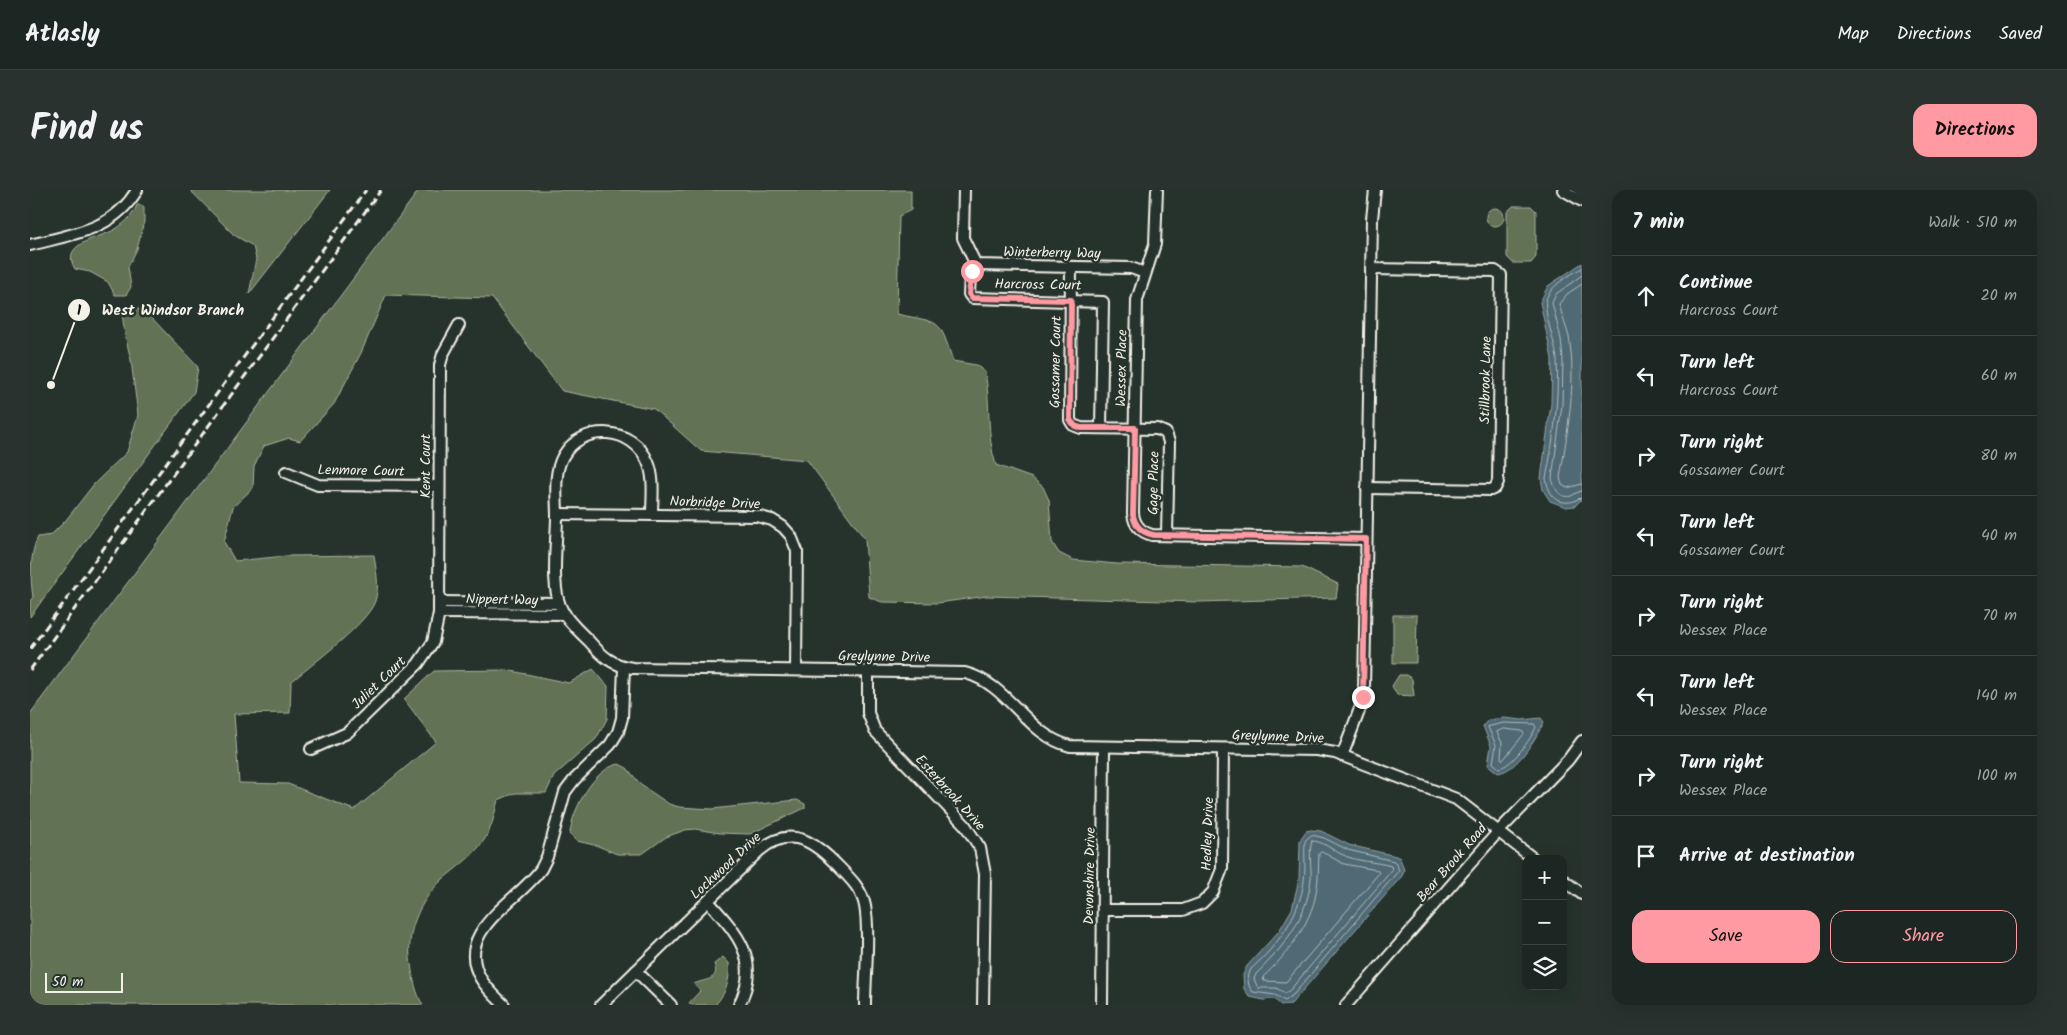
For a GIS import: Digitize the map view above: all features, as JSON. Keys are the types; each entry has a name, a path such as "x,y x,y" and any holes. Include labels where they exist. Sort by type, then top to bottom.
{"street":[{"path":"30,245 90,229 109,221 124,209 137,190"},
{"path":"964,190 964,238 976,265"},
{"name":"Wessex Place","path":"1157,190 1155,244 1138,300 1134,521 1145,533 1167,535 1366,539"},
{"path":"1342,756 1364,692 1371,269 1375,190"},
{"path":"1563,190 1582,201"},
{"name":"Winterberry Way","path":"976,265 1132,268 1145,272"},
{"name":"Harcross Court","path":"976,265 970,277 969,294 972,298 1099,300 1104,303 1102,428"},
{"name":"Gossamer Court","path":"1071,267 1069,417 1071,423 1078,427 1135,428"},
{"name":"Stillbrook Lane","path":"1367,488 1491,490 1496,487 1498,482 1501,275 1495,271 1371,269"},
{"name":"Kent Court","path":"439,613 440,362 459,325"},
{"name":"Gage Place","path":"1135,428 1160,429 1168,438 1167,535"},
{"name":"Greylynne Drive","path":"652,515 652,476 646,457 629,440 606,432 583,438 564,454 557,472 556,587 559,603 565,614 604,657 624,667 956,672 974,676 997,689 1038,730 1053,740 1074,747 1317,750 1342,756 1453,798 1528,855"},
{"name":"Lenmore Court","path":"286,472 318,485 439,486"},
{"name":"Norbridge Drive","path":"557,514 757,516 772,520 786,530 795,543 799,559 796,670"},
{"name":"Nippert Way","path":"439,602 559,603"},
{"name":"Nippert Way","path":"439,613 565,614"},
{"name":"Juliet Court","path":"311,749 347,733 418,664 433,642 439,613"},
{"path":"504,1005 478,973 474,953 478,938 486,924 541,869 565,792 617,735 622,718 624,667"},
{"name":"Esterbrook Drive","path":"868,671 868,714 875,731 968,828 981,852 984,870 983,1005"},
{"name":"Bear Brook Road","path":"1346,1005 1497,833 1568,760 1582,741"},
{"name":"Devonshire Drive","path":"1102,1005 1104,748"},
{"name":"Hedley Drive","path":"1103,910 1183,910 1202,903 1214,892 1222,869 1223,749"},
{"name":"Lockwood Drive","path":"601,1005 759,851 772,842 796,838 816,844 851,879 863,900 866,916 865,1005"},
{"path":"1567,883 1582,883"},
{"path":"1567,883 1582,894"},
{"path":"708,901 733,928 744,950 747,981 739,1005"},
{"path":"636,971 670,1005"}],"green space":[{"path":"190,190 330,190 249,294 256,259 253,246 234,235"},
{"path":"419,190 911,190 911,210 899,216 897,314 931,321 936,324 941,329 953,361 976,365 985,372 991,442 996,465 1032,478 1043,487 1049,500 1052,542 1059,553 1073,560 1117,564 1302,567 1338,584 1336,598 1199,602 987,596 938,603 882,602 869,597 865,539 807,460 701,451 654,409 562,391 492,298 386,295 361,353 334,404 300,441 289,438 264,446 254,466 253,488 233,507 224,542 235,561 286,556 374,555 377,573 375,601 362,621 291,682 290,713 234,714 239,783 288,784 354,810 436,742 404,699 434,671 507,670 569,683 593,669 608,686 607,719 596,739 554,776 546,793 515,793 498,800 490,828 482,843 469,858 443,879 427,897 416,918 410,941 413,975 423,1005 30,1005 30,714"},
{"path":"137,205 141,205 144,208 144,222 137,249 128,267 131,287 126,295 115,295 108,282 90,272 75,269 72,254 82,244 120,226 130,217"},
{"path":"1513,206 1531,206 1536,211 1536,257 1531,263 1513,263 1507,257 1507,212"},
{"path":"1495,208 1501,211 1504,217 1501,223 1495,226 1489,223 1486,217 1489,211"},
{"path":"137,308 150,316 198,367 194,392 30,617 30,601 33,597 31,582 32,558 38,537 51,535 66,520 94,484 127,452 138,415 131,360 122,313"},
{"path":"1393,615 1417,615 1416,663 1393,663"},
{"path":"1399,675 1406,675 1412,679 1414,696 1397,695 1392,686"},
{"path":"619,764 627,768 641,785 669,804 679,807 712,809 797,800 805,804 805,808 750,834 720,833 695,829 685,830 666,837 642,854 617,854 598,846 577,841 570,833 575,813 586,791 601,773"},
{"path":"723,957 729,963 729,975 727,986 719,1000 715,1005 692,1005 689,1003 700,991 694,984 713,976 716,970 714,964"}],"water":[{"path":"1582,263 1582,499 1575,506 1566,507 1550,501 1543,490 1541,478 1551,404 1552,359 1540,302 1548,286"},
{"path":"1504,718 1522,720 1541,718 1544,722 1531,745 1519,760 1505,771 1498,773 1488,765 1491,746 1483,726 1488,720"},
{"path":"1306,831 1321,831 1349,845 1400,858 1404,870 1402,876 1291,1004 1281,1005 1274,999 1264,1000 1250,997 1244,989 1243,975 1247,966 1279,931 1292,909 1299,879 1300,840"}],"railway":[{"path":"30,649 366,190"},
{"path":"30,670 381,190"}],"place":[{"name":"West Windsor Branch","path":"51,385"}],"route":[{"path":"972,271 969,294 972,298 1071,300 1070,420 1075,426 1081,428 1135,428 1133,515 1134,521 1144,532 1154,535 1366,539 1363,697"}]}
